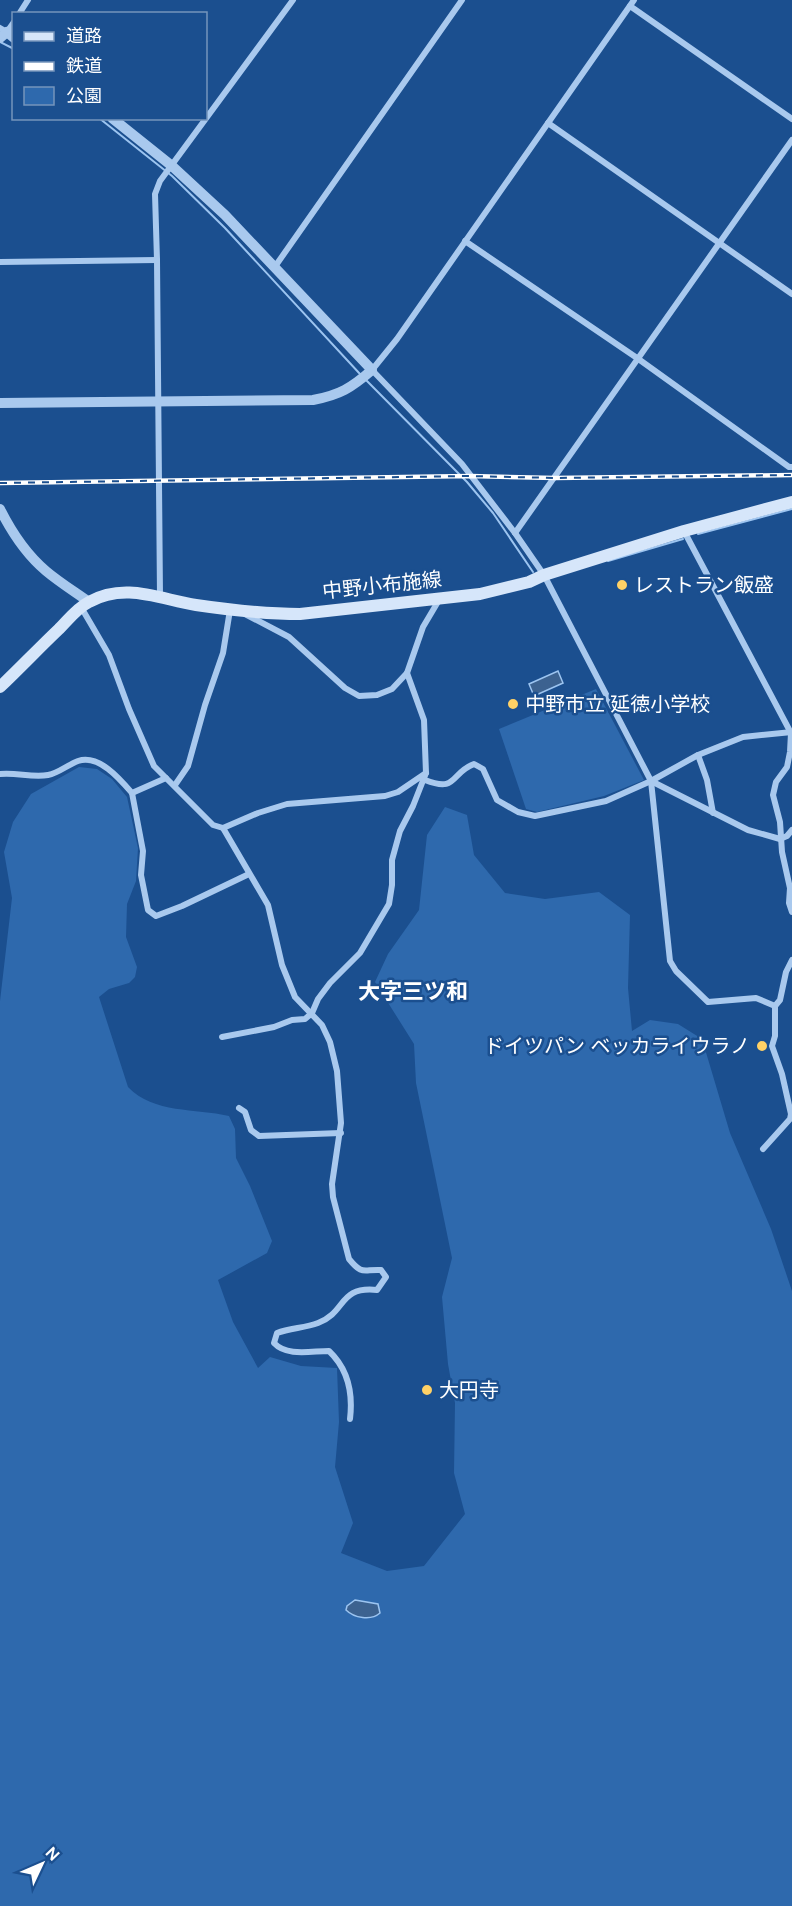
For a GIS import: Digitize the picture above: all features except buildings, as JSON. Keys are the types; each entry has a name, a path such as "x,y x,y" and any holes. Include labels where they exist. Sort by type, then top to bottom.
{"main road":[{"name":"中野小布施線","path":"0,687 85,604 118,592 160,596 235,611 300,614 480,594 529,582 544,575 684,531 792,502"}],"street":[{"path":"207,118 293,0"},
{"path":"274,268 462,0"},
{"path":"0,403 314,400 336,395 355,385 372,370 397,339 632,3 792,119"},
{"path":"114,120 172,166 225,215 462,464 515,533 544,575 651,781 670,961 676,971 708,1002 756,998 775,1006"},
{"path":"160,596 155,194 160,181 206,120"},
{"path":"548,123 792,294"},
{"path":"515,533 792,140"},
{"path":"465,241 792,467"},
{"path":"0,262 157,260"},
{"path":"0,509 28,552 46,571 85,604 109,655 154,766 213,825 223,828 287,804 385,796 398,792 426,772"},
{"path":"684,531 791,733 787,767 776,782 773,795 780,822 780,839 790,888 789,903 792,912"},
{"path":"175,785 188,766 235,611 289,637 345,688 359,696 377,696 392,689 407,673 423,627 441,598"},
{"path":"222,1037 305,1019 312,1013 318,999 330,983 360,953 389,904 392,860 400,831 425,780 426,772 424,720 407,673"},
{"path":"425,780 438,785 447,784 456,779 463,768 474,764 483,770 497,800 518,812 535,816 606,801 651,781 698,754 743,737 791,733"},
{"path":"698,754 707,780 713,813"},
{"path":"0,774 43,776 55,774 79,760 96,762 115,774 132,793 143,851 141,875 148,910 156,916 249,874"},
{"path":"132,793 166,778"},
{"path":"651,781 748,830 780,839 792,830"},
{"path":"223,828 268,905 288,981 295,997 322,1025 330,1042 337,1071 341,1133 332,1184 333,1197 349,1259 364,1272 381,1270 386,1277 377,1290 354,1291 320,1323 277,1333 274,1343 287,1351 329,1352 339,1361 350,1388 350,1419"},
{"path":"763,1149 790,1119 791,1114 782,1074 772,1046 775,1036 775,1006 780,999 786,972 792,960"},
{"path":"239,1108 245,1112 251,1130 259,1136 341,1133"}],"green space":[{"path":"596,689 644,780 604,796 537,812 526,809 499,729"},
{"path":"79,767 97,769 112,779 127,797 138,848 136,881 127,904 126,937 137,967 135,977 129,983 109,989 99,997 128,1087 138,1096 162,1106 229,1116 235,1129 236,1158 272,1241 267,1253 218,1280 233,1322 258,1368 270,1357 301,1366 337,1368 339,1422 335,1467 353,1523 341,1553 387,1571 424,1566 465,1514 454,1473 455,1403 448,1364 442,1297 452,1258 416,1083 414,1044 375,982 388,954 419,910 427,835 445,807 467,815 474,855 505,893 545,899 599,892 630,915 628,988 632,1031 650,1020 678,1024 702,1039 730,1133 771,1229 792,1291 792,1906 0,1906 0,1001 12,898 4,852 13,822 31,794"}],"shaded area":[{"path":"558,671 563,683 534,696 529,684"},
{"path":"355,1600 378,1604 380,1613 367,1618 353,1615 346,1610 347,1606"}],"waterway":[{"path":"0,42 12,48"},
{"path":"102,120 172,176 225,228 360,374"},
{"path":"366,380 467,482 493,513 533,572"},
{"path":"698,534 792,509"},
{"path":"608,561 683,539"}],"railway":[{"path":"0,483 470,476 555,478 792,475"}],"place":[{"name":"レストラン飯盛","path":"622,585"},
{"name":"中野市立 延徳小学校","path":"513,704"},
{"name":"ドイツパン ベッカライウラノ","path":"762,1046"},
{"name":"大円寺","path":"427,1390"}],"district":[{"name":"大字三ツ和","path":"413,991"}]}
